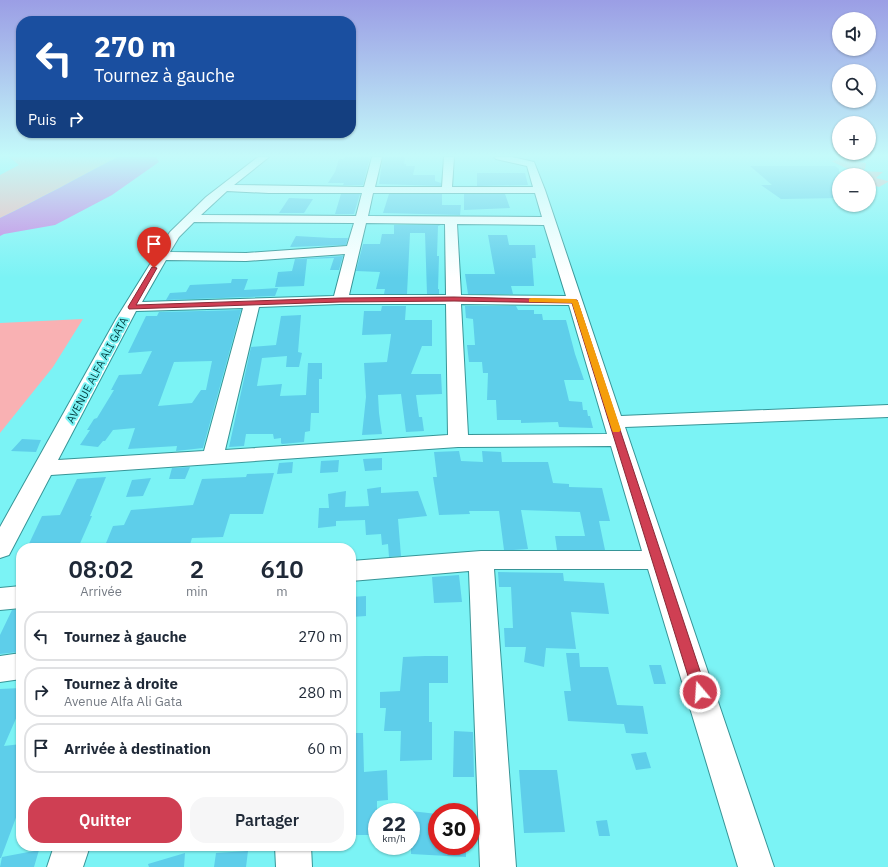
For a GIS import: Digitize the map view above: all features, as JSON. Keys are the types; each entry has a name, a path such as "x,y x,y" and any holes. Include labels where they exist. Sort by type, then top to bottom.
{"street":[{"name":"AVENUE ALFA ALI GATA","path":"0,549 131,307 174,235 212,197"},
{"path":"340,300 366,197"},
{"path":"542,197 756,867"},
{"path":"190,218 549,221"},
{"path":"452,220 458,441"},
{"path":"162,256 246,257 353,250"},
{"path":"131,307 340,300 454,299 575,301"},
{"path":"213,457 252,303"},
{"path":"45,468 616,431 888,411"},
{"path":"356,571 481,560 658,560"},
{"path":"481,560 498,867"},
{"path":"0,599 16,597"},
{"path":"0,669 16,667"},
{"path":"65,867 70,851"},
{"path":"292,851 294,867"}],"shaded area":[{"path":"0,197 42,197 0,218"},
{"path":"42,197 107,197 55,225 0,236 0,218"},
{"path":"83,319 53,367 0,433 0,323"}],"building":[{"path":"340,197 359,197 354,214 335,214"},
{"path":"388,197 442,197 442,205 461,205 460,215 383,213"},
{"path":"464,197 506,197 510,208 464,210"},
{"path":"779,197 832,197 781,199"},
{"path":"289,198 313,199 304,213 279,213"},
{"path":"394,225 441,225 438,226 437,256 439,256 439,294 427,294 425,233 410,233 407,294 384,294 385,289 376,289 380,272 356,271 363,244 380,244 382,234 394,234"},
{"path":"488,235 507,235 509,245 535,245 536,258 532,258 534,286 511,286 513,294 468,294 465,274 495,274"},
{"path":"296,236 348,238 346,245 290,247"},
{"path":"343,256 339,270 330,270 334,258 307,259 304,286 275,287 278,272 292,271 295,259"},
{"path":"232,279 248,279 244,290 278,288 275,296 166,300 170,293 186,292 190,285 231,283"},
{"path":"382,306 406,306 405,320 432,320 432,346 422,346 411,374 441,374 442,394 416,395 419,417 422,417 424,431 406,432 401,394 378,395 382,434 362,435 366,397 364,363 387,362 391,335 362,335 364,311 381,311"},
{"path":"465,306 516,306 518,310 534,310 534,314 542,314 543,320 566,320 584,380 564,380 569,401 582,402 583,410 587,410 593,428 559,427 558,422 521,423 521,420 497,420 496,400 487,400 488,373 483,373 482,362 469,362 467,345 475,345 473,319 466,318"},
{"path":"241,310 203,448 176,451 177,446 128,449 135,428 113,430 105,441 103,441 98,447 80,445 90,430 87,430 94,419 97,418 114,390 111,390 119,375 141,374 152,351 128,353 146,316 157,316 159,312","holes":["212,361 206,390 201,390 192,403 158,406 174,362"]},
{"path":"301,315 298,352 302,353 299,367 286,367 287,356 262,358 257,386 282,384 280,396 306,395 308,363 322,363 322,379 319,379 319,413 311,413 310,431 305,432 304,442 282,444 281,438 274,439 273,434 246,434 244,446 229,447 251,347 276,345 281,316"},
{"path":"22,439 41,440 36,452 11,451"},
{"path":"459,451 461,461 483,462 482,451 501,452 502,462 548,462 553,483 569,484 569,487 602,488 610,521 599,521 605,550 557,550 555,536 585,536 580,512 521,510 528,549 513,550 504,550 499,511 469,511 470,514 439,515 433,477 437,477 434,452"},
{"path":"382,458 382,470 365,471 363,459"},
{"path":"339,460 338,472 320,473 321,461"},
{"path":"293,462 292,473 277,474 279,463"},
{"path":"190,467 185,479 169,479 172,468"},
{"path":"274,473 263,514 230,514 223,537 192,538 190,543 106,543 113,526 124,525 131,510 193,505 202,479 246,477 247,474"},
{"path":"106,477 80,543 29,543 42,516 60,515 77,479"},
{"path":"151,478 143,496 126,497 132,480"},
{"path":"381,487 381,493 418,491 427,516 398,519 401,556 389,557 388,544 382,545 381,534 366,535 365,520 336,521 336,526 318,528 319,508 329,508 328,494 346,491 345,507 369,506 367,489"},
{"path":"498,572 563,573 564,581 604,583 609,614 571,612 576,649 546,648 544,667 524,662 526,647 505,647 504,628 513,628 511,587 499,587"},
{"path":"459,575 462,602 434,603 432,577"},
{"path":"366,596 366,616 356,617 356,597"},
{"path":"12,610 16,610 16,652 0,654 0,635"},
{"path":"566,653 579,653 580,667 608,667 617,705 643,706 648,734 626,733 624,724 568,721 564,691 571,691"},
{"path":"448,656 448,683 429,683 429,722 432,722 432,760 400,761 401,731 384,731 386,708 380,708 380,692 400,691 403,657"},
{"path":"649,665 661,665 666,684 654,684"},
{"path":"16,688 16,718 4,746 16,745 16,818 1,858 0,858 0,689"},
{"path":"454,731 473,732 474,777 453,777"},
{"path":"356,733 363,733 364,772 387,770 388,800 377,801 377,803 368,803 368,835 356,835"},
{"path":"646,752 651,768 636,770 631,754"},
{"path":"519,770 557,770 565,832 524,833"},
{"path":"420,812 428,813 428,855 420,854"},
{"path":"607,820 610,836 599,836 596,821"},
{"path":"39,851 34,867 0,867 2,857"},
{"path":"248,851 246,867 214,867 216,853"},
{"path":"185,853 184,867 149,867 148,864"},
{"path":"429,855 466,855 466,857"}],"slow traffic":[{"path":"531,300 575,301 616,430"}],"route":[{"path":"154,268 131,307 340,300 454,299 575,301 700,692"}]}
